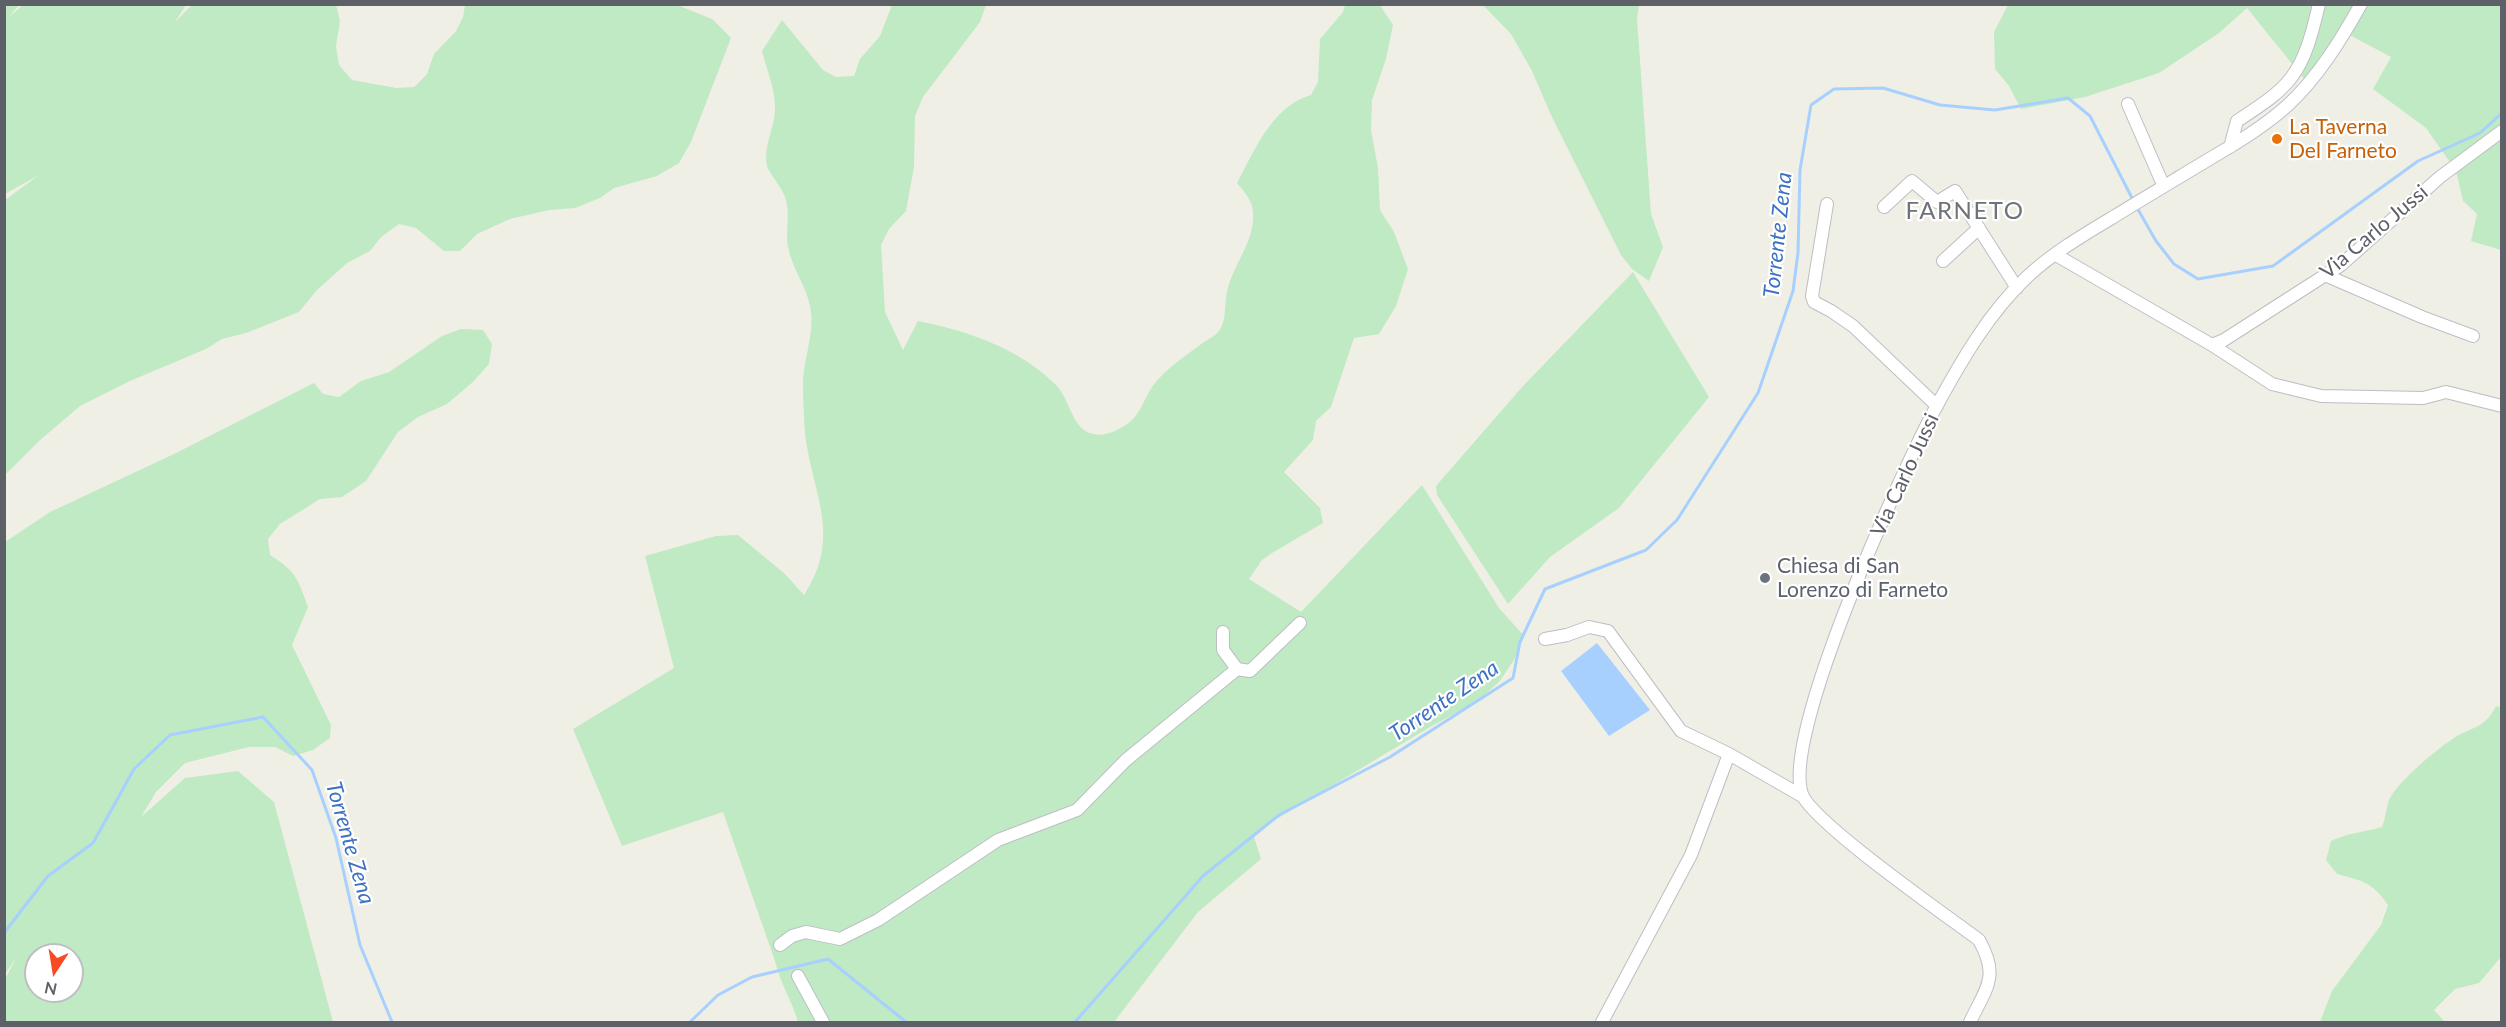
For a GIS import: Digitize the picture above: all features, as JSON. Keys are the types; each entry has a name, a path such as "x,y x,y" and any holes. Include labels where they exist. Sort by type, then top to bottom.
{"street":[{"path":"2230,147 2237,121 2262,104 2291,78 2309,42 2319,4"},
{"name":"Via Carlo Jussi","path":"1802,796 1798,779 1800,755 1814,695 1902,475 1937,406 1970,349 2028,276 2074,240 2256,131 2290,104 2321,66 2361,4"},
{"path":"2128,104 2161,180"},
{"name":"Via Carlo Jussi","path":"2212,345 2224,340 2341,265 2440,177 2502,131"},
{"path":"1884,207 1912,181 1937,201 1955,191 2017,288"},
{"path":"1827,204 1812,296 1814,302 1853,326 1937,406"},
{"path":"1943,261 1979,228"},
{"path":"2056,255 2212,345 2272,384 2321,396 2423,398 2445,392 2502,406"},
{"path":"2325,275 2422,317 2473,336"},
{"path":"1223,632 1223,650 1237,669 1250,671 1300,623"},
{"path":"1545,639 1568,635 1589,627 1608,631 1681,731 1729,754 1802,796 1808,806 1844,837 1979,940 1989,957 1990,974 1987,988 1970,1023"},
{"path":"780,945 792,936 806,932 840,939 879,920 998,840 1077,810 1126,760 1237,669"},
{"path":"1602,1023 1691,855 1729,754"},
{"path":"798,976 823,1023"}],"green space":[{"path":"5,4 19,5 9,17 23,5 186,5 175,22 192,5 336,5 340,21 336,46 339,65 352,80 396,88 414,87 427,74 434,54 456,31 463,17 465,5 677,5 712,19 731,38 691,142 679,163 657,176 614,188 600,198 575,208 549,210 510,219 477,234 460,251 444,251 416,228 399,224 381,237 370,251 347,263 317,290 299,312 246,333 222,339 206,349 130,381 80,406 39,441 5,475 5,200 39,175 5,194"},
{"path":"892,5 986,5 980,22 923,97 915,116 914,167 906,211 889,229 881,245 885,312 903,350 918,321 955,330 992,343 1026,361 1056,385 1080,427 1097,435 1116,431 1132,420 1160,377 1222,327 1230,281 1252,228 1251,203 1237,183 1258,144 1275,119 1297,101 1311,95 1318,82 1320,39 1343,12 1345,5 1380,5 1393,25 1386,59 1372,100 1371,130 1378,168 1380,210 1394,232 1408,269 1396,306 1379,334 1354,338 1331,407 1316,421 1313,440 1284,472 1320,508 1323,523 1262,560 1249,579 1301,612 1422,485 1499,608 1524,636 1514,660 1499,682 1478,701 1430,727 1275,820 1254,837 1261,859 1198,912 1114,1022 798,1022 780,977 723,812 622,846 573,729 674,668 645,556 716,536 738,535 785,574 804,595 816,574 822,553 822,515 805,433 803,393 803,377 811,327 810,306 788,247 788,209 785,197 767,166 766,159 775,101 762,51 782,20 823,70 836,77 854,76 860,59 880,36"},
{"path":"1483,5 1639,5 1637,18 1651,214 1663,247 1649,281 1632,269 1621,255 1551,115 1532,71 1511,34"},
{"path":"2008,5 2501,5 2501,250 2471,241 2477,214 2463,201 2456,171 2426,128 2373,89 2391,57 2344,32 2305,80 2247,8 2219,33 2159,73 2085,97 2021,109 2009,86 1995,69 1994,32"},
{"path":"1633,272 1709,397 1619,508 1550,557 1508,604 1437,495 1436,486 1523,386"},
{"path":"461,329 483,330 492,344 489,364 473,382 447,404 418,417 398,432 366,481 342,497 320,499 280,524 268,539 270,555 286,566 295,576 308,607 292,645 331,725 330,738 313,750 293,756 275,747 249,747 185,763 156,792 141,817 185,778 238,771 274,802 333,1022 5,1022 5,979 16,958 5,974 5,542 50,512 174,454 314,383 323,394 339,397 361,381 389,372 442,336"},
{"path":"2496,706 2502,708 2501,957 2479,983 2455,989 2434,1010 2445,1022 2320,1022 2332,991 2381,925 2388,905 2372,887 2337,874 2326,860 2331,841 2382,827 2389,800 2401,784 2449,741 2484,722"}],"water":[{"path":"1597,643 1650,710 1609,736 1561,671"}],"waterway":[{"name":"Torrente Zena","path":"1075,1022 1203,876 1279,815 1390,757 1513,678 1520,642 1545,589 1646,550 1677,520 1758,393 1793,291 1798,253 1800,170 1811,105 1834,89 1883,88 1940,105 1995,110 2068,98 2090,116 2133,200"},
{"name":"Torrente Zena","path":"2136,206 2156,241 2174,264 2198,279 2273,266 2418,161 2480,133 2502,113"},
{"name":"Torrente Zena","path":"4,933 48,876 93,843 134,769 170,735 263,717 312,770 336,838 360,945 392,1022"},
{"name":"Torrente Zena","path":"690,1022 718,995 752,977 828,959 906,1022"}],"place":[{"name":"La Taverna Del Farneto","path":"2277,139"},
{"name":"Chiesa di San Lorenzo di Farneto","path":"1765,578"}],"district":[{"name":"FARNETO","path":"1965,211"}]}
